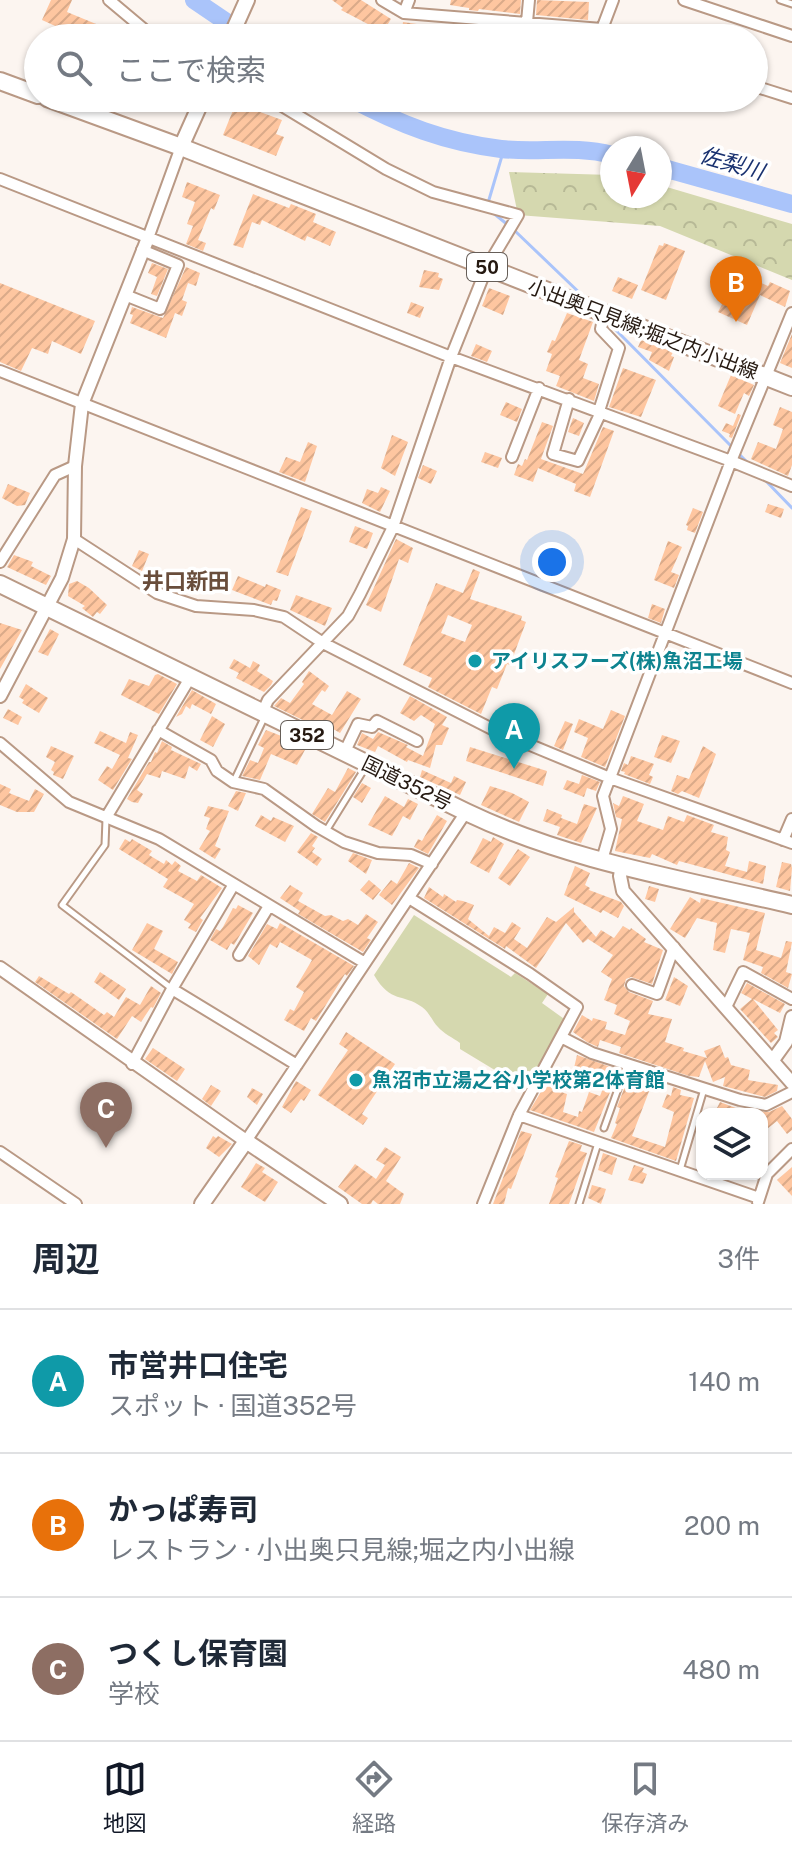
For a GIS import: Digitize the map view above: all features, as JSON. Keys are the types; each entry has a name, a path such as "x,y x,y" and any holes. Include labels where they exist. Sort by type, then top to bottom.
{"main road":[{"path":"236,24 247,0"},
{"path":"0,81 24,90"},
{"name":"50","path":"85,112 181,147"},
{"path":"181,147 197,112"},
{"name":"小出奥只見線;堀之内小出線","path":"181,147 792,387"},
{"name":"国道352号","path":"0,584 466,812 533,841 792,905"},
{"path":"202,1204 246,1141 340,1204"}],"street":[{"path":"109,0 138,24"},
{"path":"382,0 404,13 548,24"},
{"path":"404,13 409,0"},
{"path":"527,22 529,0"},
{"path":"604,24 613,0"},
{"path":"684,0 756,24"},
{"path":"768,28 792,36"},
{"path":"768,90 792,98"},
{"path":"264,714 268,700 348,616 393,527 451,357 487,267 518,215 433,192 386,169 292,112"},
{"path":"0,696 62,578 74,539 75,466 82,404 181,147"},
{"path":"0,179 451,357 569,399 792,486"},
{"path":"125,295 160,309 178,265 142,250"},
{"path":"602,860 611,829 602,801 731,461 792,313"},
{"path":"569,399 553,454 578,461 600,411 619,348 601,329 604,314"},
{"path":"0,371 792,683"},
{"path":"512,457 539,388"},
{"path":"0,562 55,475 75,466"},
{"path":"74,539 157,593 196,606 273,613 296,623 323,643 494,730 610,778 788,841 792,819"},
{"path":"107,816 190,678"},
{"path":"347,747 358,724 372,727 377,721 417,741"},
{"path":"158,730 211,760 217,771 233,782 264,789 344,842 378,853 411,855 432,864"},
{"path":"0,743 69,802 159,839 365,963"},
{"path":"0,968 132,1064 246,1141 466,812"},
{"path":"622,865 623,891 792,1083"},
{"path":"132,1064 234,884"},
{"path":"409,898 577,1007 519,1115 483,1204"},
{"path":"239,955 269,906"},
{"path":"632,985 657,994 674,947"},
{"path":"726,1007 743,972 792,999"},
{"path":"172,989 297,1065"},
{"path":"773,1060 786,1042 792,1017"},
{"path":"561,1037 592,1053 704,1089 766,1105 792,1092"},
{"path":"519,1115 758,1201 767,1174 792,1149"},
{"path":"0,1152 76,1204"}],"lane":[{"path":"780,0 792,4"},
{"path":"233,782 264,714"},
{"path":"326,832 367,764"},
{"path":"107,816 105,845 62,905 172,989"},
{"path":"604,1128 628,1063"},
{"path":"680,1171 704,1089"},
{"path":"579,1204 598,1142"}],"green space":[{"path":"509,172 600,175 600,208 672,208 672,189 792,224 792,280 660,226 518,215"},
{"path":"414,915 511,977 515,973 548,994 542,1003 567,1021 526,1084 506,1072 498,1072 460,1049 460,1043 440,1029 425,1009 386,990 374,975"}],"building":[{"path":"51,0 72,0 67,12 96,24 51,24 42,20"},
{"path":"332,0 361,0 391,19 388,24 368,24 341,10 343,8"},
{"path":"451,0 521,0 520,14 469,10 450,5"},
{"path":"537,0 589,2 588,20 536,15"},
{"path":"232,112 260,112 282,120 276,134 284,137 276,156 223,135"},
{"path":"187,182 220,195 198,240 206,243 203,251 186,244 193,226 187,224 195,202 182,197"},
{"path":"253,194 289,208 291,204 316,214 313,222 336,232 330,246 307,236 305,241 262,220 260,225 252,222 243,248 233,245"},
{"path":"664,243 685,251 666,300 641,290 659,245 663,246"},
{"path":"152,263 168,269 157,296 151,294 157,277 148,273"},
{"path":"186,267 200,273 196,286 188,283 182,300 187,302 182,316 175,313 166,338 130,323 132,307 163,318"},
{"path":"424,270 439,273 438,277 443,279 439,290 419,287"},
{"path":"618,277 638,285 632,299 612,291"},
{"path":"748,277 790,291 785,307 760,295 747,325 718,312 735,279 745,284"},
{"path":"0,283 95,321 81,354 52,341 48,354 32,348 21,371 0,362"},
{"path":"489,288 510,296 503,315 482,306"},
{"path":"411,302 424,307 420,318 407,313"},
{"path":"567,313 593,322 579,360 588,364 583,378 599,384 594,401 556,386 560,376 546,371 552,354 547,352"},
{"path":"792,334 792,368 780,363"},
{"path":"641,340 673,352 669,371 649,360 652,352 638,347"},
{"path":"476,344 492,351 487,362 471,356"},
{"path":"623,368 656,380 641,417 609,407"},
{"path":"731,375 754,385 749,396 744,393 735,414 718,406"},
{"path":"506,402 522,409 517,422 500,415"},
{"path":"780,407 792,412 792,465 788,476 751,459 758,442 776,449 783,429 773,425"},
{"path":"738,414 741,415 732,438 722,431 726,423 733,426"},
{"path":"573,418 584,423 579,436 568,432"},
{"path":"542,422 553,426 541,459 583,474 603,427 614,431 590,497 574,491 576,484 538,468 533,482 514,475 518,464 522,466 527,460"},
{"path":"392,435 408,442 395,476 381,468"},
{"path":"308,442 317,446 305,482 279,472 286,457 300,462"},
{"path":"485,452 502,458 498,468 481,462"},
{"path":"423,465 437,471 431,484 418,478"},
{"path":"8,484 30,493 25,505 17,506 2,498"},
{"path":"381,487 390,491 380,512 362,503 367,489 378,493"},
{"path":"768,504 784,509 781,518 765,512"},
{"path":"301,507 312,511 288,576 276,572"},
{"path":"693,508 703,512 695,533 687,530 686,525"},
{"path":"355,526 373,533 367,549 349,542"},
{"path":"396,539 413,548 408,563 399,559 381,612 366,605"},
{"path":"668,541 682,547 671,572 679,575 674,588 654,580"},
{"path":"139,550 149,554 142,571 132,566"},
{"path":"14,555 33,562 31,566 51,576 46,585 7,567"},
{"path":"473,569 480,572 470,599 522,616 521,620 526,622 510,665 507,664 497,689 492,687 481,714 428,687 432,678 403,665 436,583 463,593","holes":["448,615 472,625 465,642 441,633"]},
{"path":"238,576 281,590 277,601 273,600 271,605 232,590"},
{"path":"77,581 107,605 100,614 97,612 93,617 82,608 85,606 68,596 69,584"},
{"path":"296,595 332,608 325,626 290,610"},
{"path":"652,604 665,609 661,623 648,618"},
{"path":"0,623 22,630 0,669"},
{"path":"50,629 59,634 48,656 38,652"},
{"path":"234,659 250,668 253,661 260,665 257,671 273,681 271,685 264,692 236,678 239,673 229,668"},
{"path":"309,671 329,686 312,704 332,715 347,691 361,699 340,733 323,723 322,726 315,722 313,725 274,706 281,698 290,703"},
{"path":"158,674 177,684 159,714 121,695 129,679 149,686"},
{"path":"26,684 48,698 39,713 22,703 24,700 19,697"},
{"path":"192,690 216,704 211,714 192,704 190,709 186,706 182,714 176,717"},
{"path":"410,696 447,717 442,725 449,728 442,745 436,745 430,768 407,762 378,746 375,752 357,745 362,733 373,739 378,732 408,745 406,747 423,756 435,724 421,715 414,721 400,713"},
{"path":"8,709 22,717 18,725 3,718"},
{"path":"611,710 625,716 605,767 581,757 588,738 574,732 579,719 603,729"},
{"path":"212,716 225,724 213,747 200,740"},
{"path":"565,721 573,724 563,750 554,746"},
{"path":"266,730 307,746 297,765 271,754 260,780 242,776 250,760 258,763 264,748 258,745"},
{"path":"100,731 126,743 130,732 138,735 128,758 132,759 113,790 98,780 107,766 112,769 120,755 94,743"},
{"path":"662,735 680,741 671,763 654,757"},
{"path":"162,741 172,747 171,750 201,764 197,771 189,766 185,779 162,771 160,778 147,774 137,790 143,794 138,803 132,802 127,799"},
{"path":"51,746 74,756 63,779 53,775 51,770 55,762 46,757"},
{"path":"703,746 716,754 699,798 682,791 678,794 671,791 677,775 689,779"},
{"path":"470,747 547,771 543,786 466,761"},
{"path":"631,756 654,764 649,775 653,777 650,784 621,771 624,763 628,765"},
{"path":"348,768 356,772 325,822 312,814 328,788 335,792"},
{"path":"422,770 451,783 454,776 466,782 460,795 420,777"},
{"path":"582,775 600,782 596,791 587,788 584,797 563,789 567,780 579,784"},
{"path":"362,783 371,788 362,803 353,797"},
{"path":"0,784 11,789 9,793 29,801 35,789 44,794 34,812 17,812 0,805"},
{"path":"490,786 529,802 519,822 481,805"},
{"path":"236,791 246,793 238,811 228,806"},
{"path":"385,796 404,807 408,799 418,804 410,820 403,816 392,836 368,825"},
{"path":"623,796 644,804 637,821 663,830 668,816 684,822 687,815 714,825 711,832 728,837 726,850 730,852 725,866 747,872 749,861 766,866 763,884 679,861 677,865 652,854 650,858 615,851 622,819 616,817 613,803 619,806"},
{"path":"584,804 597,808 581,843 557,835 560,827 543,821 547,809 577,824"},
{"path":"208,806 229,811 215,846 221,849 215,859 199,849 210,831 206,829 210,818 204,816"},
{"path":"261,815 271,821 273,817 294,826 285,842 255,826"},
{"path":"437,815 447,821 428,854 414,847 418,839 422,841"},
{"path":"311,833 318,837 312,852 322,859 317,866 297,852"},
{"path":"493,837 504,844 489,873 470,863 483,838 491,842"},
{"path":"125,839 130,842 132,839 152,851 149,855 164,864 166,860 172,865 175,861 181,866 178,871 197,881 201,875 222,888 200,918 203,920 196,932 188,928 191,924 184,920 194,904 163,887 168,879 119,849"},
{"path":"518,849 530,857 510,886 498,878"},
{"path":"353,853 372,860 366,874 348,861"},
{"path":"782,862 791,864 790,891 776,887"},
{"path":"409,863 419,868 392,905 379,895 391,880 397,884"},
{"path":"575,866 590,873 585,885 589,890 621,902 624,906 618,918 564,895"},
{"path":"369,880 381,890 373,900 360,890"},
{"path":"290,885 303,893 298,901 325,916 331,915 343,921 348,919 358,925 366,914 378,922 367,938 371,940 363,952 298,914 300,911 280,898"},
{"path":"649,886 659,889 655,902 645,899"},
{"path":"429,887 443,897 444,894 456,902 474,905 468,919 489,936 494,927 505,933 512,922 521,928 514,939 527,948 547,917 556,922 574,907 574,912 596,937 601,930 614,938 623,926 631,928 646,939 644,942 663,950 652,984 631,977 626,979 624,986 629,992 653,1001 648,1014 672,1019 665,1042 707,1058 704,1051 720,1045 731,1065 750,1070 748,1080 778,1085 777,1091 765,1097 723,1086 725,1077 713,1082 705,1061 699,1077 689,1076 619,1053 621,1047 600,1040 598,1047 587,1042 573,1032 582,1015 592,1021 593,1018 607,1022 605,1029 625,1035 630,1021 614,1014 617,1005 604,1000 612,979 601,972 613,955 588,939 583,943 566,923 536,968 506,946 505,949 424,898"},
{"path":"690,897 700,903 701,898 765,913 756,950 781,958 786,941 792,942 786,972 792,974 788,988 761,973 763,967 743,960 750,933 731,929 725,953 713,950 717,923 697,918 685,938 670,929"},
{"path":"238,905 253,913 234,945 231,943 227,950 210,940"},
{"path":"147,923 163,931 154,949 178,962 172,974 132,950"},
{"path":"280,923 354,966 347,976 345,974 316,1021 311,1018 304,1031 284,1020 290,1009 294,1011 304,992 296,987 312,960 280,942 277,948 270,944 259,965 248,956 267,924 277,929"},
{"path":"100,972 126,989 119,1000 94,982"},
{"path":"39,976 69,994 71,992 104,1015 107,1012 114,1017 126,997 140,1005 151,986 161,993 141,1022 132,1016 117,1039 35,982"},
{"path":"674,977 688,986 680,1006 665,1000"},
{"path":"747,983 785,1004 780,1013 753,999 778,1030 774,1033 778,1037 771,1043 740,1009 752,999 741,993"},
{"name":"魚沼市立湯之谷小学校第2体育館","path":"346,1032 395,1064 362,1114 368,1118 363,1125 318,1095 348,1050 339,1044"},
{"path":"153,1048 185,1069 177,1081 145,1059"},
{"path":"577,1055 619,1070 594,1132 530,1110 547,1087 554,1068 568,1074 561,1092 567,1094 563,1112 578,1117 589,1092 600,1096 606,1081 591,1076 592,1072 574,1068"},
{"path":"630,1073 653,1081 632,1136 665,1147 674,1112 662,1107 667,1094 671,1096 673,1087 681,1090 680,1095 694,1098 676,1161 611,1138 617,1124 620,1108 617,1107"},
{"path":"296,1081 311,1090 291,1113 282,1107"},
{"path":"211,1085 221,1091 211,1106 202,1099"},
{"path":"252,1088 263,1094 257,1105 247,1097"},
{"path":"720,1102 736,1108 717,1108"},
{"path":"782,1106 792,1119 792,1130 787,1134 777,1121 768,1128 769,1112"},
{"path":"521,1131 532,1134 511,1189 508,1188 504,1204 493,1204"},
{"path":"213,1136 232,1144 219,1157 206,1148"},
{"path":"569,1141 582,1145 580,1151 587,1153 569,1204 549,1204 558,1178 555,1177"},
{"path":"385,1147 401,1157 386,1181 404,1194 400,1204 378,1204 373,1200 371,1204 362,1204 338,1187 355,1164 376,1179 385,1165 376,1160"},
{"path":"603,1153 617,1158 612,1175 598,1170"},
{"path":"256,1163 265,1168 262,1172 278,1182 265,1202 241,1187"},
{"path":"634,1165 644,1168 642,1172 647,1174 643,1184 628,1180"},
{"path":"792,1167 792,1196 777,1180"},
{"path":"592,1185 606,1189 601,1204 588,1198"}],"waterway":[{"name":"佐梨川","path":"194,0 229,24"},
{"name":"佐梨川","path":"379,112 461,142 501,149 600,152"},
{"path":"488,203 504,149"},
{"name":"佐梨川","path":"672,170 792,204"},
{"path":"492,212 508,225"},
{"path":"514,230 586,299"},
{"path":"608,322 732,447"},
{"path":"738,453 749,464"},
{"path":"763,478 792,508"}],"place":[{"name":"かっぱ寿司","path":"736,322"},
{"name":"アイリスフーズ(株)魚沼工場","path":"475,661"},
{"name":"市営井口住宅","path":"514,769"},
{"name":"魚沼市立湯之谷小学校第2体育館","path":"356,1080"},
{"name":"つくし保育園","path":"106,1148"}],"district":[{"name":"井口新田","path":"186,581"}]}
